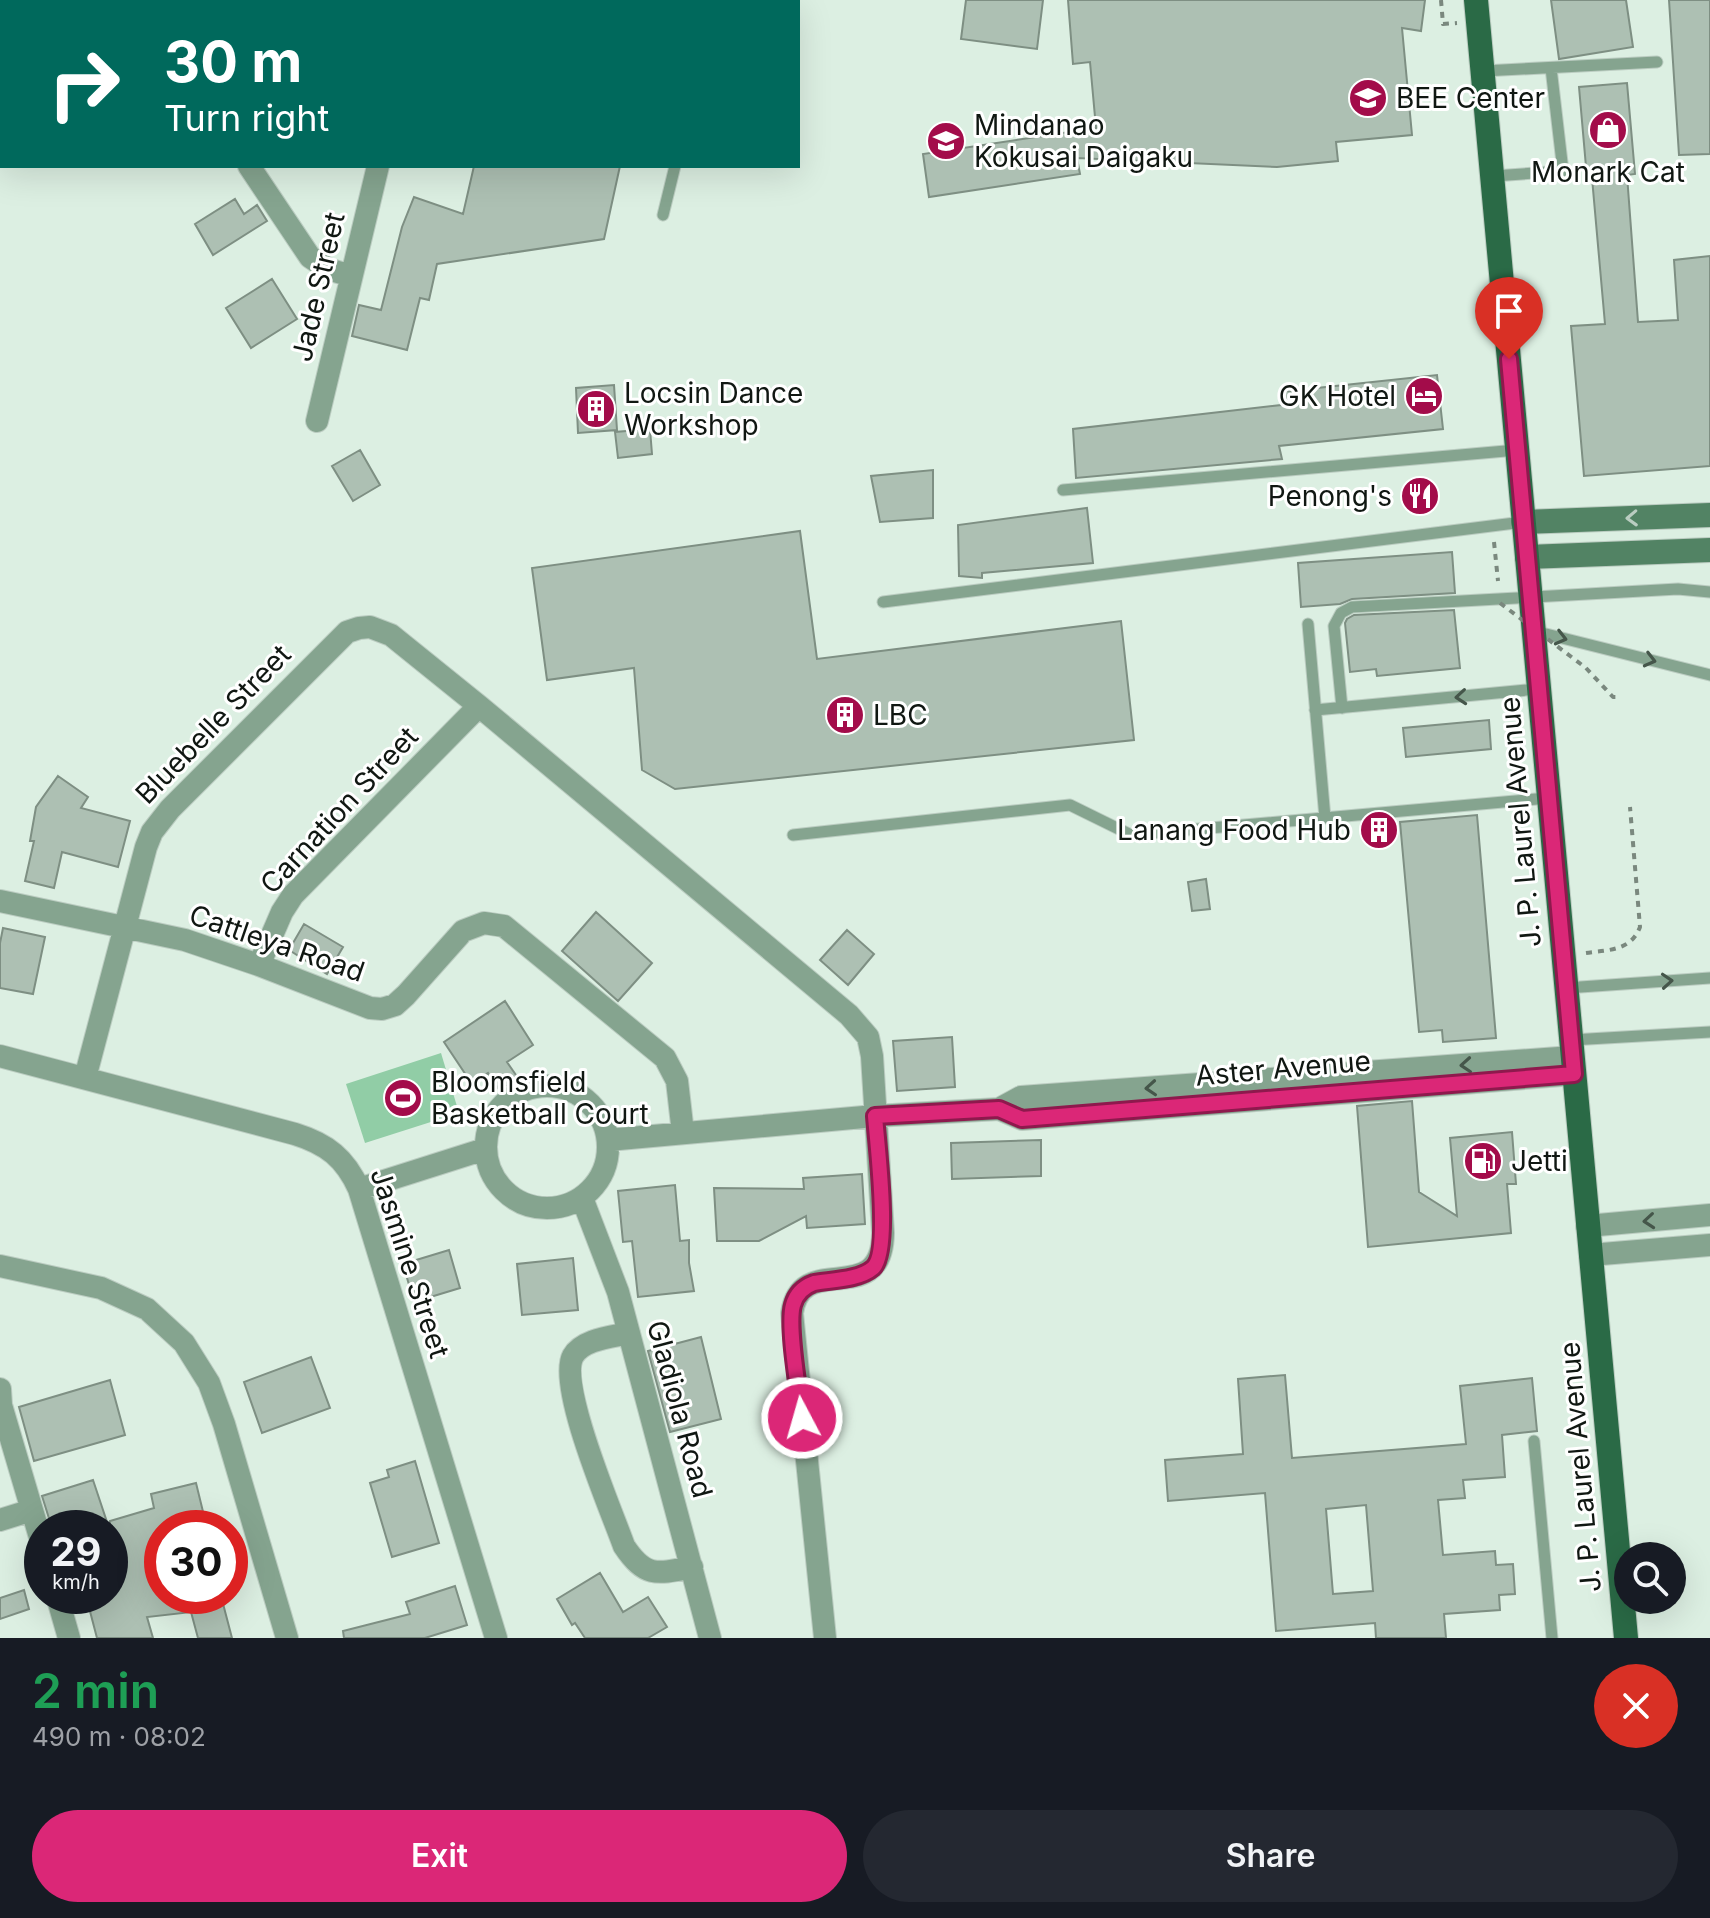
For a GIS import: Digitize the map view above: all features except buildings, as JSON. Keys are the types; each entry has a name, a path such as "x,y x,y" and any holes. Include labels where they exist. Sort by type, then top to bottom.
{"main road":[{"name":"J. P. Laurel Avenue","path":"1476,0 1626,1638"}],"street":[{"path":"250,168 310,257 328,269 351,276"},
{"name":"Jade Street","path":"317,421 378,168"},
{"path":"1523,522 1710,515"},
{"path":"1527,557 1710,550"},
{"name":"Bluebelle Street","path":"85,1078 146,847 161,819 333,644 347,632 359,628 370,627 391,635 479,706"},
{"path":"479,706 861,1027 868,1037 872,1056 883,1233 880,1258 867,1272 806,1286 797,1296 792,1313 825,1638"},
{"name":"Carnation Street","path":"259,965 282,912 293,895 479,706"},
{"name":"Cattleya Road","path":"0,901 185,940 359,1004 382,1009 395,1005 406,995 463,931 484,923 504,926 665,1058 677,1081 683,1133"},
{"name":"Jasmine Street","path":"0,1056 316,1141 340,1158 351,1171 359,1189 496,1638"},
{"name":"Aster Avenue","path":"608,1140 875,1116 999,1109 1021,1097 1063,1105 1342,1084 1572,1057"},
{"path":"538,1086 563,1087 586,1099 601,1118 608,1140 603,1172 582,1198 560,1208 548,1209 525,1205 504,1192 491,1173 485,1149 490,1124 504,1103 514,1095 538,1086"},
{"path":"359,1189 485,1149"},
{"name":"Gladiola Road","path":"582,1198 618,1292 710,1638"},
{"path":"1587,1226 1710,1215"},
{"path":"1590,1255 1710,1245"},
{"path":"0,1283 0,1266 101,1288 147,1309 184,1343 209,1383 224,1424 287,1638"},
{"path":"629,1333 592,1342 572,1357 570,1386 576,1410 624,1546 635,1563 648,1571 660,1573 692,1567"},
{"path":"0,1389 1,1405 32,1510"},
{"path":"0,1520 24,1512"},
{"path":"62,1614 69,1638"}],"lane":[{"path":"1483,71 1657,62"},
{"path":"1494,176 1563,171 1551,68"},
{"path":"663,215 675,168"},
{"path":"1063,490 1517,450"},
{"path":"883,602 1523,522"},
{"path":"1342,708 1334,626 1341,613 1352,607 1678,589 1710,592"},
{"path":"1308,624 1325,818"},
{"path":"1533,631 1710,675"},
{"path":"1315,710 1538,689"},
{"path":"793,835 1070,805 1131,835 1548,798"},
{"path":"1565,988 1710,978"},
{"path":"1572,1057 1710,1032"},
{"path":"1534,1441 1552,1638"}],"path":[{"path":"1441,0 1443,24"},
{"path":"1493,526 1497,568"},
{"path":"1500,603 1586,668 1613,697 1620,697"},
{"path":"1611,949 1632,942 1640,927 1630,807"}],"green space":[{"name":"Bloomsfield Basketball Court","path":"441,1053 459,1113 365,1143 346,1084"}],"place":[{"name":"BEE Center","path":"1368,98"},
{"name":"Monark Cat","path":"1608,130"},
{"name":"Mindanao Kokusai Daigaku","path":"946,141"},
{"name":"GK Hotel","path":"1424,396"},
{"name":"Locsin Dance Workshop","path":"596,409"},
{"name":"Penong's","path":"1420,496"},
{"name":"LBC","path":"845,715"},
{"name":"Lanang Food Hub","path":"1379,830"},
{"name":"Bloomsfield Basketball Court","path":"403,1098"},
{"name":"Jetti","path":"1483,1161"}],"route":[{"path":"802,1418 792,1323 797,1296 806,1286 814,1283 867,1272 875,1266 883,1247 875,1116 999,1109 1022,1119 1574,1074 1509,359"}]}
